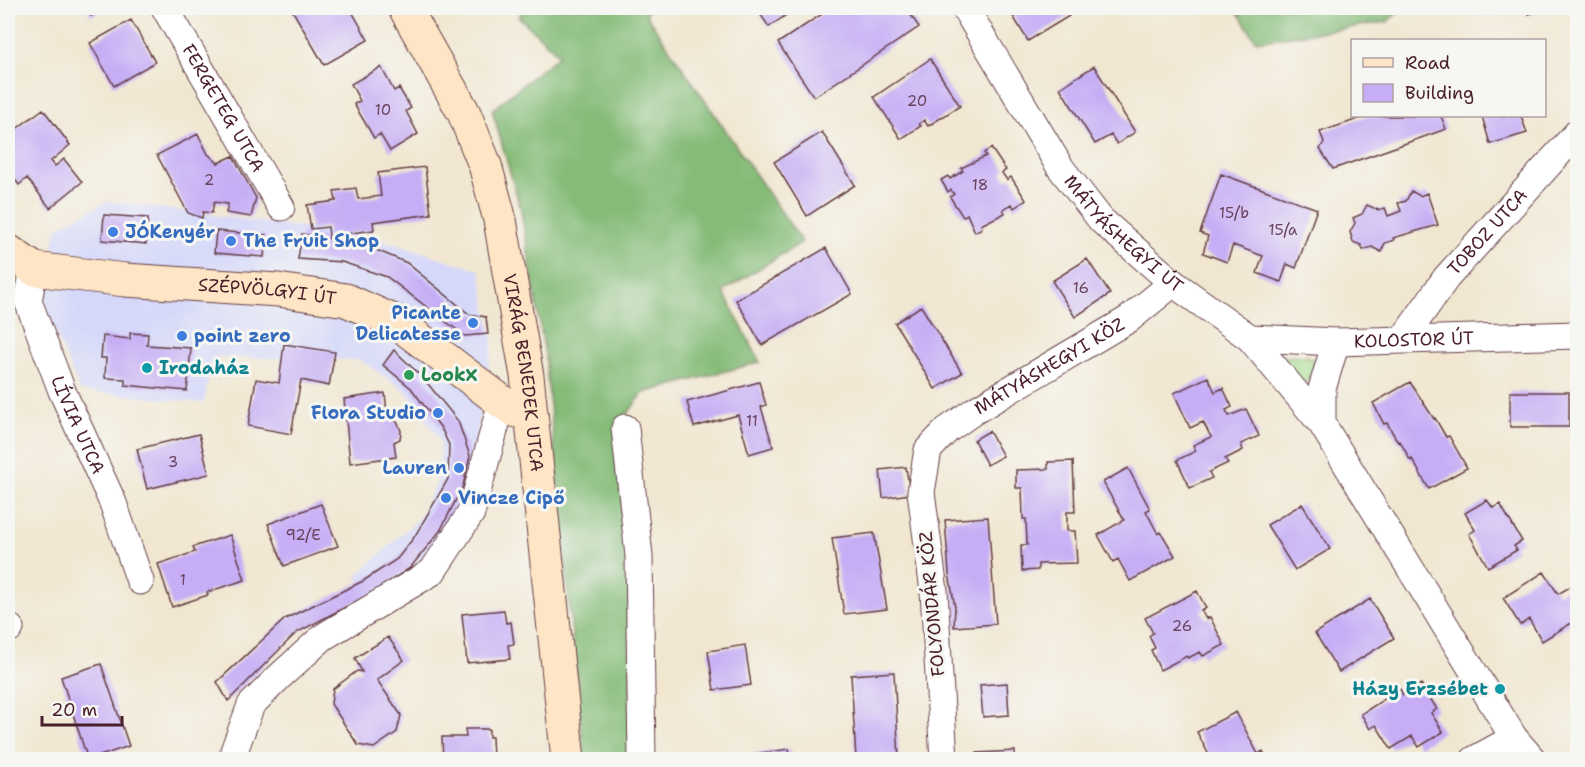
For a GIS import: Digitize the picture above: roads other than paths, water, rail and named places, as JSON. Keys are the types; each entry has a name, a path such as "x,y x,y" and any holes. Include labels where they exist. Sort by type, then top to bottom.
{"street":[{"name":"FERGETEG UTCA","path":"165,8 281,207"},
{"name":"VIRÁG BENEDEK UTCA","path":"405,8 464,112 485,165 500,220 527,376 517,408 568,759"},
{"name":"MÁTYÁSHEGYI ÚT","path":"965,8 1060,167 1101,220 1173,283 1250,338 1322,424 1514,738 1533,759"},
{"name":"TOBOZ UTCA","path":"1404,338 1446,278 1578,132"},
{"name":"SZÉPVÖLGYI ÚT","path":"21,260 125,280 278,290 346,300 398,323 517,408"},
{"name":"LÍVIA UTCA","path":"21,260 28,301 62,391 113,503 140,581"},
{"name":"MÁTYÁSHEGYI KÖZ","path":"928,450 947,430 1129,319 1173,283"},
{"name":"KOLOSTOR ÚT","path":"1250,338 1336,342 1404,338 1578,335"},
{"path":"1322,424 1322,389 1336,342"},
{"path":"234,759 234,751 251,705 279,677 323,637 432,572 471,513 517,408"},
{"path":"625,428 639,556 642,759"},
{"name":"FOLYONDÁR KÖZ","path":"928,450 921,492 934,591 944,759"},
{"path":"1474,759 1514,738"}],"place":[{"name":"JÓKenyér","path":"113,232"},
{"name":"The Fruit Shop","path":"231,241"},
{"name":"Picante Delicatesse","path":"473,323"},
{"name":"point zero","path":"182,336"},
{"name":"Irodaház","path":"147,368"},
{"name":"LookX","path":"409,375"},
{"name":"Flora Studio","path":"438,413"},
{"name":"Lauren","path":"459,468"},
{"name":"Vincze Cipő","path":"446,498"},
{"name":"Házy Erzsébet","path":"1500,689"}]}
